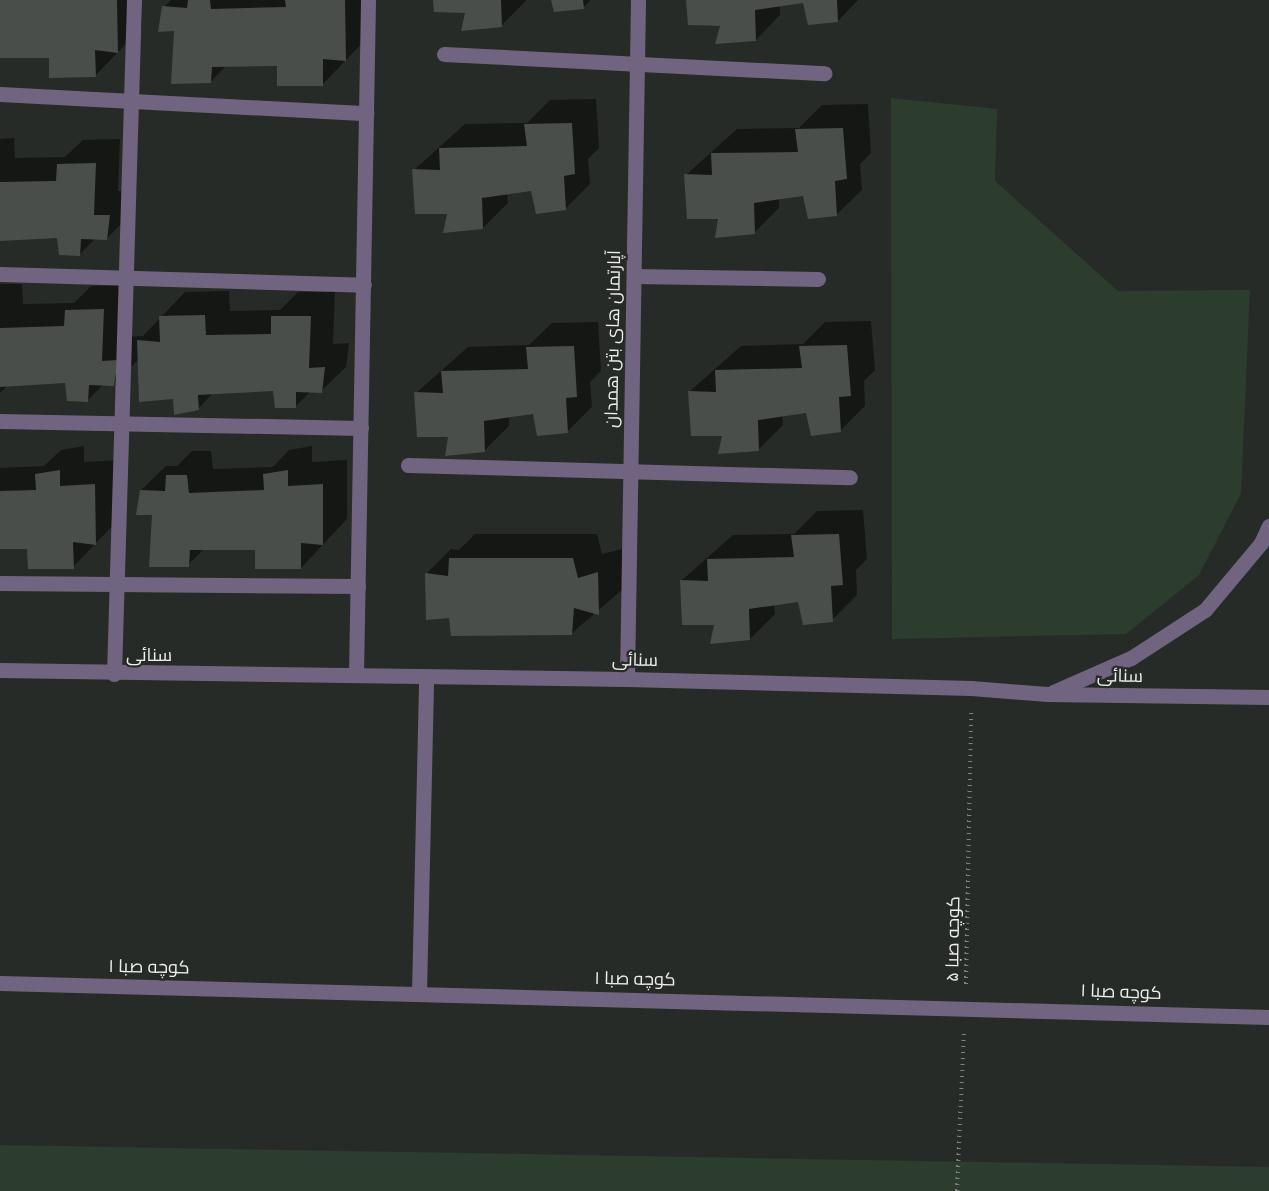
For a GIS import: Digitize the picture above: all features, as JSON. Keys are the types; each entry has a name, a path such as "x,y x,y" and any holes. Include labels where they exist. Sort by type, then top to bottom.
{"street":[{"path":"114,674 134,0"},
{"path":"356,675 368,0"},
{"name":"آپارتمان های بتن همدان","path":"627,679 638,0"},
{"path":"444,54 825,73"},
{"path":"0,94 132,98 367,113"},
{"path":"0,274 126,280 364,285"},
{"path":"634,276 818,279"},
{"path":"0,421 360,428"},
{"path":"408,465 850,477"},
{"path":"1047,694 1131,658 1205,610 1262,543 1269,526"},
{"path":"0,583 117,582 358,586"},
{"name":"سنائی","path":"0,670 114,674 627,679 972,688 1047,694 1269,697"},
{"path":"419,993 426,677"},
{"name":"کوچه صبا ۱","path":"0,983 966,1007 1269,1017"}],"path":[{"name":"کوچه صبا ۵","path":"957,1191 966,1007 972,688"}],"green space":[{"path":"891,98 997,109 995,181 1118,291 1250,290 1241,493 1199,575 1126,634 892,639"},
{"path":"0,1145 1269,1167 1269,1191 0,1191"}],"building":[{"path":"0,0 117,0 118,53 95,50 96,77 49,78 49,58 0,58"},
{"path":"188,0 210,0 211,9 286,7 285,0 345,0 346,61 323,59 323,86 277,86 277,66 212,67 211,83 171,84 174,31 158,32 162,6 187,8"},
{"path":"433,0 501,0 502,27 461,31 465,13 434,12"},
{"path":"551,0 583,0 584,9 554,12"},
{"path":"686,0 837,0 838,22 808,25 803,3 755,10 756,41 715,44 720,26 688,25"},
{"path":"572,123 575,174 564,176 566,210 536,214 531,191 482,198 483,229 443,233 447,214 415,214 412,169 440,170 439,148 527,146 524,124"},
{"path":"843,128 847,179 835,181 837,216 808,219 803,196 754,203 755,234 715,238 718,219 687,219 684,174 712,175 711,153 798,152 795,129"},
{"path":"96,163 94,215 110,215 107,240 81,239 80,256 59,255 57,238 0,241 0,182 56,181 57,164"},
{"path":"104,309 102,361 118,360 114,386 89,385 88,402 67,401 65,383 0,387 0,328 64,326 65,310"},
{"path":"205,315 206,335 271,334 271,316 311,316 309,368 325,367 322,393 296,392 296,408 275,408 273,391 198,395 199,410 174,415 173,399 139,402 137,340 160,342 159,316"},
{"path":"847,345 851,396 839,397 841,432 811,436 806,413 758,420 759,451 718,454 722,436 691,436 688,391 716,392 715,370 802,368 799,346"},
{"path":"574,346 577,397 566,398 568,433 537,436 533,414 484,421 485,452 445,456 448,437 417,437 414,392 443,393 441,371 528,369 526,347"},
{"path":"60,470 60,486 95,484 96,545 73,542 74,569 28,569 27,549 0,549 0,491 36,490 35,474"},
{"path":"288,470 288,486 323,484 323,545 301,543 301,569 255,569 255,550 190,550 189,567 149,567 152,515 136,515 140,490 165,491 166,475 187,475 189,493 264,490 263,474"},
{"path":"839,534 843,585 831,586 833,622 803,625 798,602 749,609 750,640 710,644 714,625 682,625 680,580 708,581 707,559 794,557 791,535"},
{"path":"449,558 573,558 578,578 598,572 599,615 574,608 572,635 451,636 449,618 426,620 425,573 448,576"}]}
